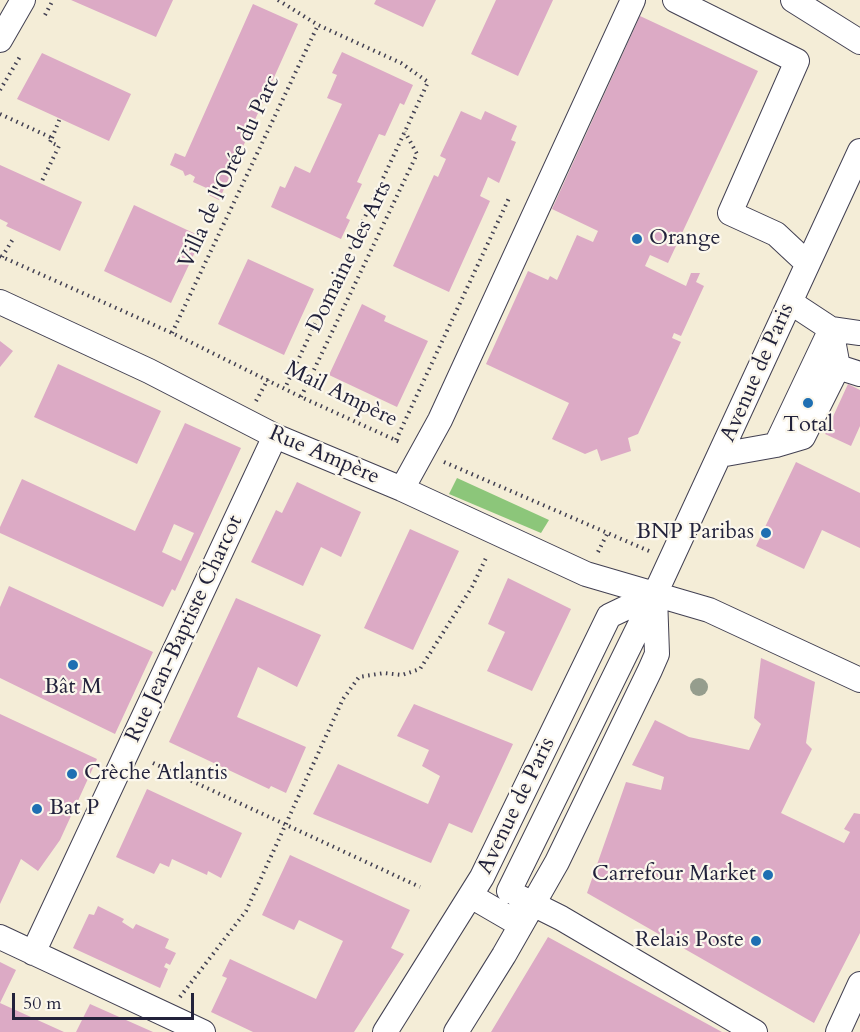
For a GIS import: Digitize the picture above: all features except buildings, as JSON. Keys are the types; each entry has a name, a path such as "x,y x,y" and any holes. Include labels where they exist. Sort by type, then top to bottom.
{"street":[{"path":"0,40 23,0"},
{"path":"402,489 440,420 633,0"},
{"path":"675,0 797,61 730,213 776,234 807,263"},
{"path":"793,0 860,42"},
{"name":"Avenue de Paris","path":"456,1032 534,904 657,654 655,594 860,151"},
{"path":"790,302 831,328 860,333"},
{"name":"Rue Ampère","path":"0,303 149,371 275,436 402,489 586,574 710,610 860,680"},
{"path":"720,455 776,445 803,437 849,371 831,328"},
{"path":"776,445 831,328"},
{"name":"Rue Jean-Baptiste Charcot","path":"33,952 275,436"},
{"path":"508,891 655,594"},
{"name":"Avenue de Paris","path":"386,1032 477,887 609,616 655,594"},
{"path":"477,887 508,891 534,904 755,1032"},
{"path":"477,887 521,925"},
{"path":"534,904 566,910 775,1032"},
{"path":"0,937 203,1032"},
{"path":"838,1032 860,984"}],"path":[{"path":"278,0 318,25 401,63 428,82 285,388"},
{"name":"Villa de l'Orée du Parc","path":"172,333 318,25"},
{"path":"0,114 51,138"},
{"path":"41,183 59,146 50,142 60,118"},
{"name":"Domaine des Arts","path":"301,397 417,154 405,132"},
{"path":"396,440 510,196"},
{"path":"1,256 13,239"},
{"name":"Mail Ampère","path":"1,256 172,333 301,397 422,453 671,560"},
{"path":"597,554 607,534"},
{"path":"180,998 246,911 344,699 359,677 384,673 402,675 420,669 472,587 486,558"},
{"path":"153,763 420,887"}],"green space":[{"path":"457,478 549,520 541,533 449,494"}],"place":[{"name":"Orange","path":"637,239"},
{"name":"Total","path":"808,403"},
{"name":"BNP Paribas","path":"766,533"},
{"name":"Bât M","path":"73,665"},
{"name":"Crèche Atlantis","path":"72,774"},
{"name":"Bat P","path":"37,809"},
{"name":"Carrefour Market","path":"768,875"},
{"name":"Relais Poste","path":"756,941"}]}
